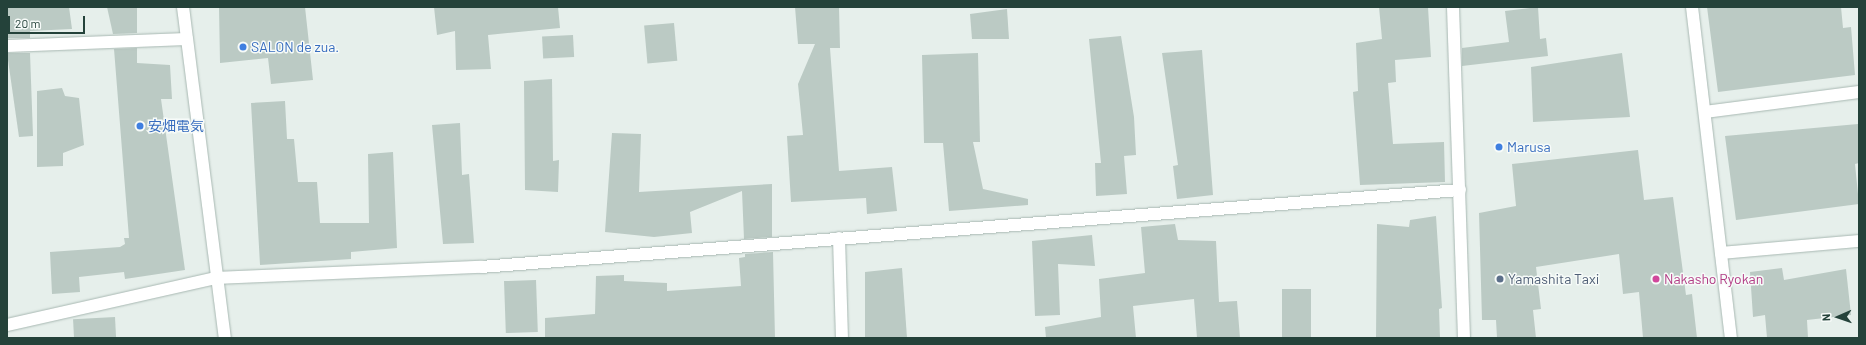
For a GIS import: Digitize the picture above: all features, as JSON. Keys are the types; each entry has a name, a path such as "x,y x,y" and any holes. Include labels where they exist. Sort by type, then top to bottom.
{"street":[{"path":"184,7 215,278 225,338"},
{"path":"1453,7 1464,338"},
{"path":"1692,7 1731,338"},
{"path":"7,46 187,39"},
{"path":"1705,112 1859,92"},
{"path":"7,325 215,278 481,267 1460,190"},
{"path":"839,238 842,338"},
{"path":"1721,253 1859,241"}],"building":[{"path":"7,7 69,7 72,29 30,31 30,38 7,38"},
{"path":"107,7 137,7 137,33 113,34"},
{"path":"219,7 305,7 313,80 271,84 268,58 220,63"},
{"path":"434,7 558,7 560,28 488,35 491,69 456,70 455,31 437,35"},
{"path":"795,7 839,7 840,48 830,48 839,171 892,167 897,211 867,214 866,198 791,202 787,136 803,135 798,84 815,44 798,44"},
{"path":"1379,7 1428,7 1431,57 1395,60 1396,82 1388,83 1393,144 1444,142 1445,182 1360,185 1353,92 1358,91 1356,43 1382,39"},
{"path":"1538,7 1540,39 1546,38 1548,56 1462,66 1462,48 1509,42 1505,11"},
{"path":"1707,7 1841,7 1843,28 1851,27 1855,75 1718,92"},
{"path":"1007,9 1009,39 972,39 970,14"},
{"path":"674,23 677,61 647,63 644,26"},
{"path":"573,35 574,57 543,59 542,37"},
{"path":"1121,36 1134,117 1136,155 1124,156 1127,194 1096,196 1095,163 1101,163 1089,39"},
{"path":"137,48 137,63 170,65 172,99 161,99 185,270 125,279 124,272 79,277 80,292 52,294 50,252 120,247 125,244 124,238 129,238 114,49"},
{"path":"1202,50 1213,195 1177,199 1173,166 1178,165 1162,53"},
{"path":"7,53 30,53 33,136 19,137"},
{"path":"978,53 980,142 973,142 983,189 1028,199 1028,205 949,211 943,143 924,143 922,55"},
{"path":"1622,53 1630,117 1533,122 1531,67"},
{"path":"552,79 553,161 559,160 558,192 525,190 524,81"},
{"path":"62,88 65,96 79,98 84,145 63,153 63,166 37,167 37,91"},
{"path":"285,101 287,139 294,139 298,182 317,182 320,223 369,223 368,154 393,152 397,248 351,252 351,259 260,265 251,103"},
{"path":"460,123 462,175 469,174 474,243 443,244 432,125"},
{"path":"1858,124 1859,163 1855,164 1859,204 1736,220 1725,136"},
{"path":"612,133 641,134 639,192 772,184 772,237 744,239 742,191 690,212 692,233 654,237 605,232"},
{"path":"1638,150 1644,200 1673,197 1686,295 1692,294 1697,338 1643,338 1639,292 1623,294 1619,254 1536,267 1541,309 1533,310 1536,338 1497,338 1496,320 1482,320 1479,213 1516,206 1512,164"},
{"path":"1436,216 1442,308 1439,309 1440,338 1376,338 1377,224 1409,227 1410,220"},
{"path":"1175,224 1178,240 1216,241 1219,302 1237,301 1240,338 1197,338 1194,299 1133,306 1136,338 1046,338 1045,327 1101,317 1099,279 1145,273 1141,227"},
{"path":"1092,235 1095,266 1058,264 1060,315 1035,316 1032,241"},
{"path":"773,252 775,338 545,338 545,318 595,314 596,276 624,275 624,281 667,283 667,291 741,286 739,258 745,257 745,254"},
{"path":"902,268 907,338 865,338 865,272"},
{"path":"1782,268 1784,280 1846,269 1851,315 1807,320 1808,338 1767,338 1765,315 1753,317 1750,272"},
{"path":"536,280 538,332 506,333 504,281"},
{"path":"1282,289 1311,289 1311,338 1282,338"},
{"path":"115,317 116,338 74,338 73,319"}],"place":[{"name":"SALON de zua.","path":"243,47"},
{"name":"安畑電気","path":"140,126"},
{"name":"Marusa","path":"1499,147"},
{"name":"Yamashita Taxi","path":"1500,279"},
{"name":"Nakasho Ryokan","path":"1656,279"}]}
